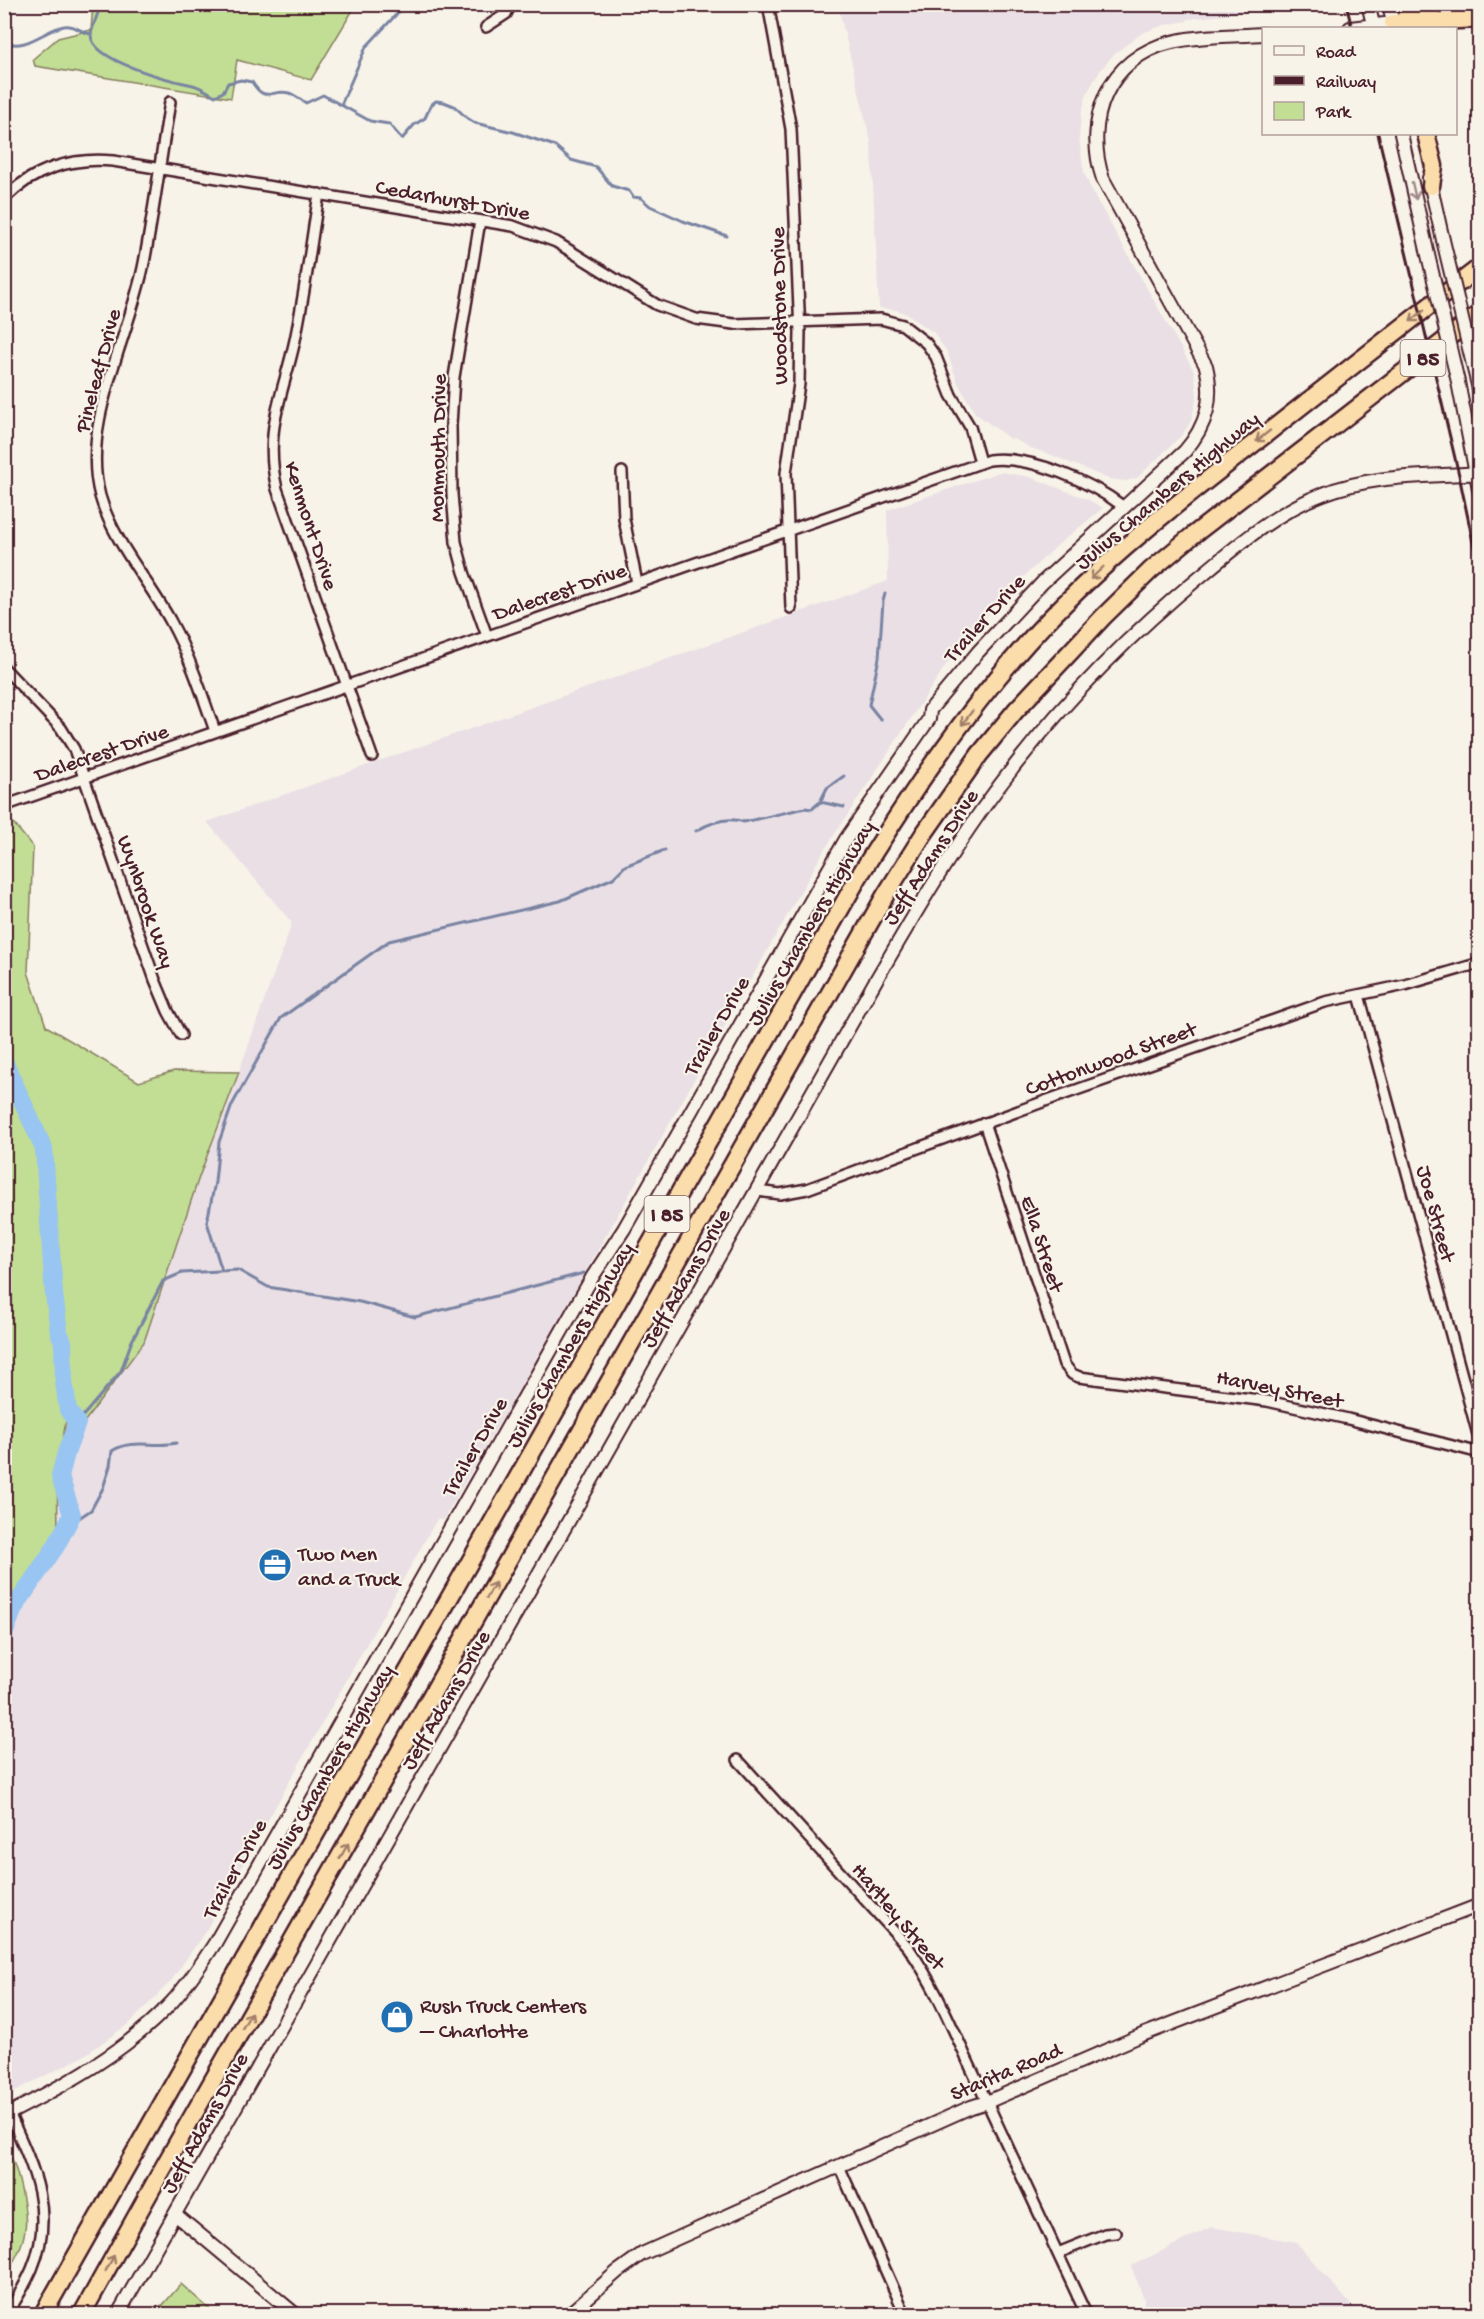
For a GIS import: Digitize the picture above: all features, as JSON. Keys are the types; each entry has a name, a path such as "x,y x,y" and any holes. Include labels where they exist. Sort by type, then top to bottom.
{"highway":[{"path":"1394,26 1438,4"},
{"path":"1394,26 1479,19"},
{"path":"1443,27 1456,20"},
{"path":"1426,135 1434,166 1431,186"},
{"name":"Julius Chambers Highway","path":"43,2314 858,878 915,788 1008,665 1103,567 1166,512 1477,268"},
{"name":"I 85","path":"82,2314 885,894 922,835 978,755 1016,710 1151,570 1479,313"},
{"path":"1366,403 1479,327"}],"street":[{"path":"486,27 506,14 512,4"},
{"name":"Woodstone Drive","path":"768,4 791,129 799,322 799,384 786,473 791,608"},
{"path":"1368,4 1374,27"},
{"path":"1389,4 1394,26"},
{"name":"Trailer Drive","path":"7,2115 81,2075 115,2053 153,2021 192,1976 215,1943 593,1276 624,1229 846,839 929,719 930,710 978,651 1043,582 1185,451 1195,439 1206,418 1210,388 1206,366 1103,179 1095,147 1097,118 1105,96 1119,74 1148,51 1173,42 1194,38 1262,34"},
{"name":"Pineleaf Drive","path":"170,102 137,292 99,420 95,446 95,468 105,509 113,528 171,622 186,652 215,732"},
{"path":"1401,135 1458,382 1477,473 1479,494"},
{"path":"1418,135 1479,393"},
{"name":"Cedarhurst Drive","path":"4,199 36,174 77,161 101,160 513,226 556,242 644,298 683,316 719,323 881,319 903,325 917,334 936,357 951,396 970,427 980,462"},
{"name":"Kenmont Drive","path":"319,194 295,341 274,412 271,457 277,489 372,756"},
{"name":"Monmouth Drive","path":"480,220 454,377 452,460 456,542 487,636"},
{"name":"Dalecrest Drive","path":"4,806 980,462 1001,458 1033,463 1092,487 1124,507"},
{"path":"622,472 624,519 638,583"},
{"name":"Jeff Adams Drive","path":"118,2314 876,980 942,869 981,811 1039,735 1123,646 1222,558 1280,516 1302,503 1331,491 1364,482 1477,473"},
{"path":"4,668 61,728 74,749 84,778"},
{"name":"Wynbrook Way","path":"84,778 164,1004 181,1035"},
{"name":"Cottonwood Street","path":"758,1191 780,1194 807,1189 984,1123 1325,1002 1409,984 1479,963"},
{"name":"Joe Street","path":"1359,995 1479,1442"},
{"name":"Ella Street","path":"984,1123 1064,1364 1072,1374"},
{"name":"Harvey Street","path":"1072,1374 1079,1377 1268,1401 1479,1453"},
{"name":"Hartley Street","path":"738,1760 908,1947 939,1995 1086,2314"},
{"name":"Starita Road","path":"569,2314 616,2272 642,2254 971,2107 1142,2035 1479,1905"},
{"path":"7,2115 36,2175 43,2211 36,2258 7,2314"},
{"path":"839,2166 905,2314"},
{"path":"175,2214 295,2314"},
{"path":"1058,2253 1105,2234 1116,2233"}],"shaded area":[{"path":"838,5 1311,5 1188,19 1142,33 1114,54 1099,72 1087,93 1081,115 1079,139 1084,173 1094,195 1194,371 1197,396 1191,421 1182,435 1137,478 1126,481 1109,479 1010,439 975,413 958,383 947,352 934,333 909,315 897,310 879,308 871,143"},
{"path":"1000,472 1030,477 1087,499 1103,508 1019,581 946,665 823,852 538,1356 443,1520 437,1519 205,1932 171,1981 130,2023 82,2057 5,2096 5,1622 58,1529 57,1469 67,1416 79,1428 199,1177 292,923 207,822 888,581 887,510"},
{"path":"1211,2227 1296,2242 1352,2306 1368,2309 1374,2314 1144,2314 1144,2299 1131,2266"}],"green space":[{"path":"93,4 356,5 311,80 237,60 231,98 35,66 33,59 58,38 91,30"},
{"path":"10,819 33,847 28,972 46,1026 139,1082 174,1071 239,1072 199,1177 144,1342 79,1429 67,1416 57,1469 58,1529 5,1622 4,821"},
{"path":"5,2148 17,2173 25,2222 20,2248 5,2276"},
{"path":"181,2284 215,2314 155,2314"}],"waterway":[{"path":"101,4 91,32 95,45 118,62 135,69 196,86 215,96 223,92 228,83 241,80 252,82 261,93 289,93 306,103 323,95 370,121 389,124 402,139 414,125 425,118 431,105 436,101 444,102 454,106 475,123 513,132 555,146 571,160 596,167 612,186 629,191 633,197 641,198 650,206 683,221 727,236"},
{"path":"341,105 366,47 406,4"},
{"path":"4,41 19,44 64,26 74,27 91,34"},
{"path":"881,720 869,705 879,658 885,594"},
{"path":"696,831 719,821 744,822 805,808 812,809 820,802 827,788 844,776"},
{"path":"820,802 844,807"},
{"path":"222,1271 207,1222 215,1182 219,1142 232,1105 281,1018 389,941 560,901 613,878 625,866 665,850"},
{"path":"4,1061 44,1149 54,1294 59,1332 63,1342 64,1381 68,1410 77,1423 60,1476 72,1515 56,1546 14,1608 4,1634"},
{"path":"77,1423 121,1371 131,1343 163,1281 182,1273 238,1270 268,1287 360,1302 415,1317 584,1273"},
{"path":"72,1515 76,1520 91,1510 103,1488 112,1451 127,1445 176,1443"}],"railway":[{"path":"1346,4 1352,27"},
{"path":"1378,135 1459,475 1480,576"}],"place":[{"name":"Two Men and a Truck","path":"275,1565"},
{"name":"Rush Truck Centers – Charlotte","path":"397,2017"}]}
